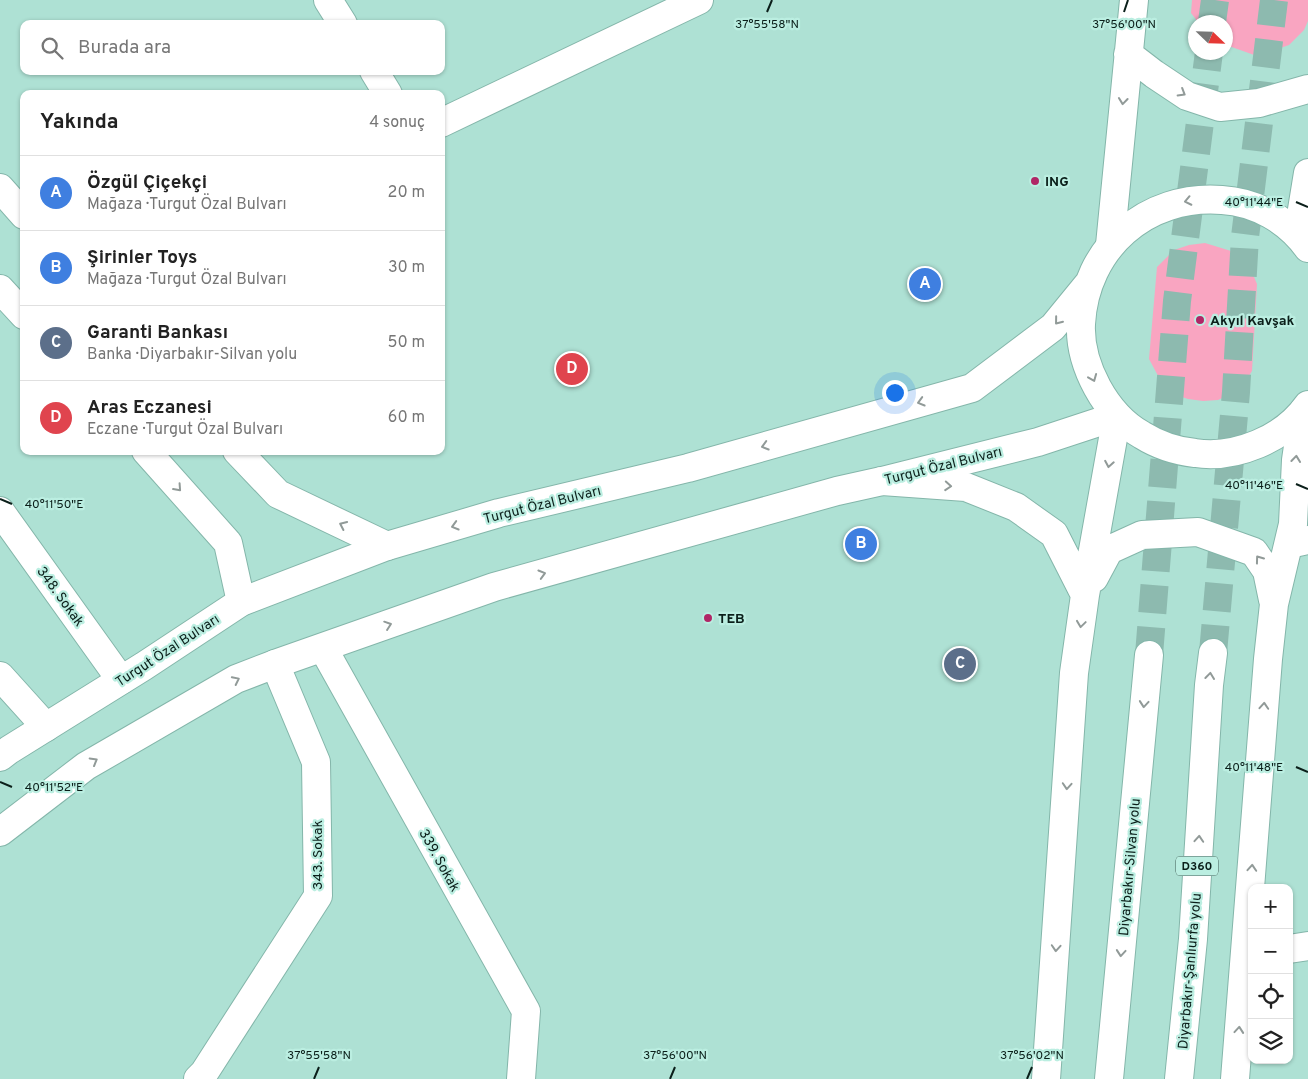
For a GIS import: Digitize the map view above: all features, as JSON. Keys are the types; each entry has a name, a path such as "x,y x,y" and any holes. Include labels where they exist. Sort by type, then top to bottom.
{"main road":[{"path":"328,0 340,20"},
{"path":"445,121 699,0"},
{"path":"1110,245 1134,0"},
{"path":"1128,54 1187,96 1220,107 1259,103 1308,90"},
{"path":"376,75 386,90"},
{"path":"1306,409 1281,432 1255,446 1226,453 1196,454 1168,447 1141,435 1117,416 1097,389 1085,358 1081,325 1088,283 1110,245 1136,222 1167,206 1201,198 1236,201 1269,213 1305,236 1308,173"},
{"path":"0,188 20,210"},
{"name":"Turgut Özal Bulvarı","path":"0,757 241,602 387,546 499,513 688,468 972,388 1053,328 1088,283"},
{"path":"0,289 20,311"},
{"path":"1296,536 1296,460 1306,409"},
{"path":"1046,1079 1074,673 1085,595 1117,416"},
{"name":"Turgut Özal Bulvarı","path":"0,832 86,766 236,680 275,664 494,587 836,490 882,481 1038,442 1117,416"},
{"path":"150,455 228,543 241,602"},
{"path":"241,455 278,494 387,546"},
{"path":"882,481 966,487 1016,507 1054,534 1085,595"},
{"path":"1250,929 1268,659 1274,604 1308,502"},
{"name":"348. Sokak","path":"0,511 121,680"},
{"path":"1085,595 1109,550 1142,535 1198,532 1254,552 1268,571 1274,604"},
{"name":"339. Sokak","path":"323,648 526,1011 521,1079"},
{"name":"Diyarbakır-Şanlıurfa yolu","path":"1179,1079 1193,939 1209,685 1213,653"},
{"name":"Diyarbakır-Silvan yolu","path":"1109,1079 1149,655"},
{"name":"343. Sokak","path":"198,1079 204,1073 318,896 316,762 275,664"},
{"path":"0,676 46,727"},
{"path":"1293,948 1308,946"},
{"path":"1235,1079 1248,960"}],"shaded area":[{"path":"1192,0 1308,0 1308,21 1304,30 1289,45 1257,56 1233,47 1233,15 1193,15"},
{"path":"1205,243 1231,251 1248,263 1257,284 1252,371 1243,385 1231,394 1218,400 1203,401 1179,396 1163,385 1149,359 1157,267 1174,250 1189,245"}],"tunnel":[{"path":"1213,15 1215,0"},
{"path":"1213,653 1236,392 1245,237 1274,0"},
{"path":"1149,655 1177,301 1208,60"}],"place":[{"name":"ING","path":"1035,181"},
{"name":"Özgül Çiçekçi","path":"925,284"},
{"name":"Akyıl Kavşak","path":"1200,320"},
{"name":"Aras Eczanesi","path":"572,369"},
{"name":"Şirinler Toys","path":"861,544"},
{"name":"TEB","path":"708,618"},
{"name":"Garanti Bankası","path":"960,664"}]}
